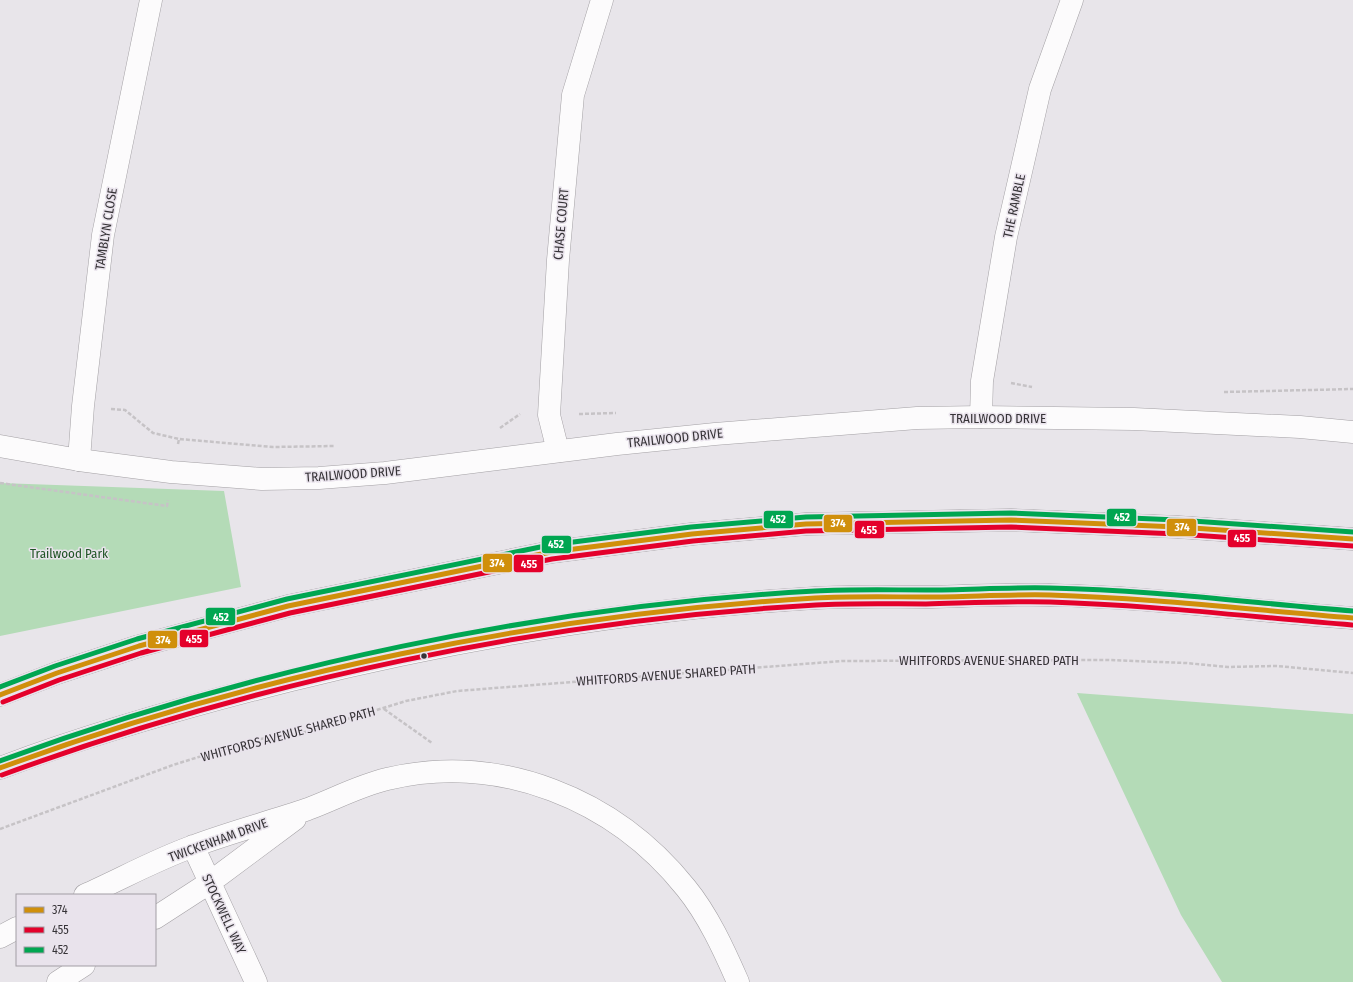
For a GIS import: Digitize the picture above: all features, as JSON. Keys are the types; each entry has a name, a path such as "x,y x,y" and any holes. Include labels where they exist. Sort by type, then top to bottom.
{"street":[{"name":"TAMBLYN CLOSE","path":"78,460 102,235 151,0"},
{"name":"CHASE COURT","path":"558,451 549,415 558,260 573,95 602,0"},
{"name":"THE RAMBLE","path":"981,417 982,381 1008,230 1040,89 1072,0"},
{"name":"TRAILWOOD DRIVE","path":"0,446 78,460 171,472 262,479 319,478 385,473 558,451 715,434 918,418 981,417 1142,420 1300,427 1353,432"},
{"path":"0,695 57,673 139,646 288,606 551,552 692,534 806,524 1011,520 1178,527 1353,539"},
{"path":"0,768 55,747 142,719 352,665 489,638 587,622 683,610 816,598 1051,595 1216,605 1353,618"},
{"name":"TWICKENHAM DRIVE","path":"87,894 192,846 309,808 347,791 388,778 430,772 472,772 514,778 554,790 592,807 628,830 660,858 687,889 710,925 738,982"},
{"name":"TWICKENHAM DRIVE","path":"156,917 209,883 309,808"},
{"name":"STOCKWELL WAY","path":"192,846 256,982"},
{"path":"0,937 16,929"},
{"path":"58,982 82,966"}],"path":[{"path":"83,406 125,410 153,433 180,439 273,447 336,446"},
{"path":"499,430 518,414 549,415 621,413"},
{"path":"171,472 180,439"},
{"name":"WHITFORDS AVENUE SHARED PATH","path":"0,829 173,765 253,740 302,733 406,701 457,691 842,661 985,659 1109,660 1186,663 1228,667 1277,666 1337,673 1353,673"},
{"path":"384,708 434,745"}],"green space":[{"name":"Trailwood Park","path":"0,483 224,491 241,587 0,636"},
{"path":"1077,693 1353,714 1353,982 1222,982 1181,915"}],"transit line":[{"name":"452","path":"0,687 55,666 137,639 287,599 550,545 691,527 806,517 1011,513 1178,520 1353,532"},
{"name":"374","path":"0,695 57,673 139,646 288,606 551,552 692,534 806,524 1011,520 1178,527 1353,539"},
{"name":"455","path":"3,702 59,680 141,653 290,613 552,559 693,541 806,531 1011,527 1178,534 1353,546"},
{"name":"452","path":"0,761 97,727 197,697 298,670 402,646 505,627 609,611 713,599 829,590 1050,588 1126,591 1353,611"},
{"name":"374","path":"0,768 97,734 197,704 299,677 402,654 505,634 609,618 712,606 829,597 1050,595 1164,601 1353,618"},
{"name":"455","path":"2,775 99,741 199,711 300,684 403,660 506,641 610,625 713,613 830,604 1050,602 1164,608 1352,625"}]}
